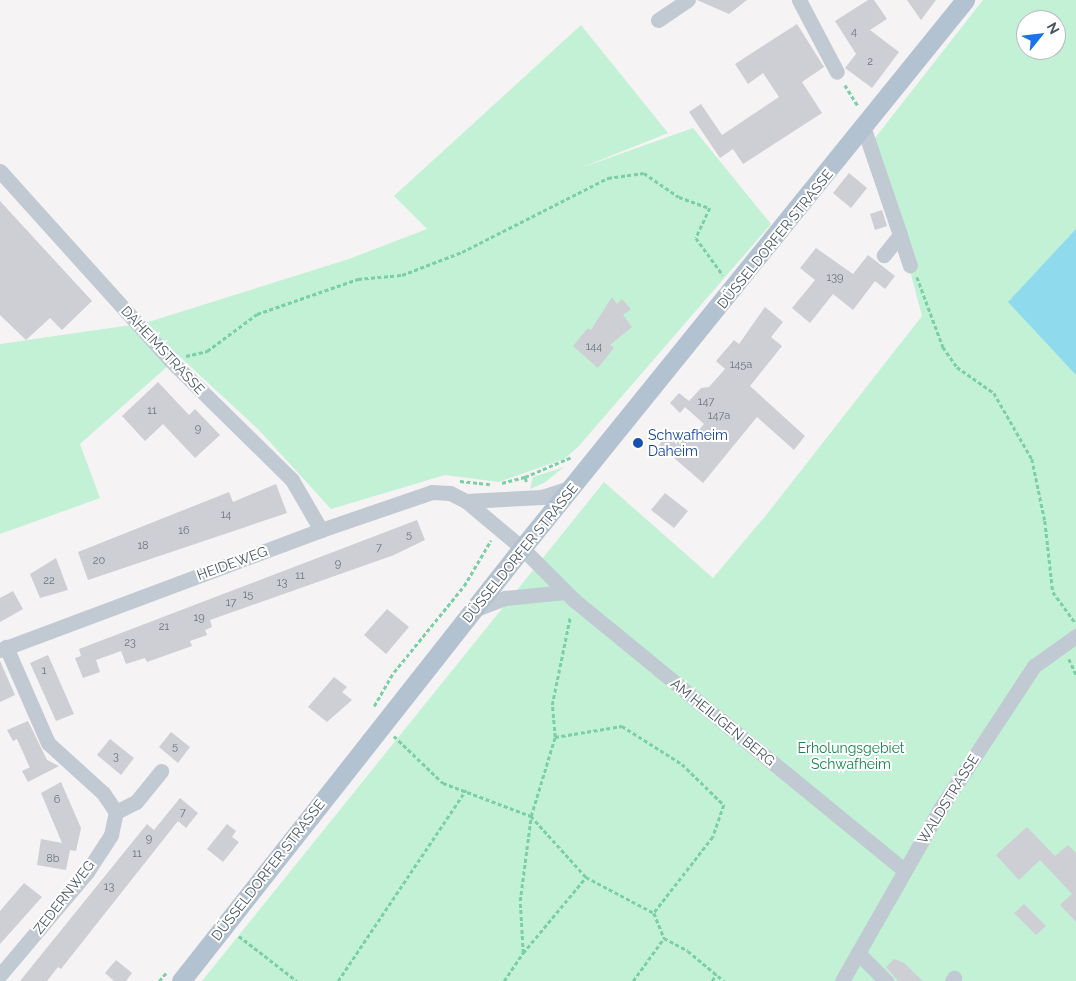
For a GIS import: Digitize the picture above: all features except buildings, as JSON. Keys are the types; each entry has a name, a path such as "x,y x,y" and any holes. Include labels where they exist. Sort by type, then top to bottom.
{"main road":[{"name":"DÜSSELDORFER STRASSE","path":"174,975 225,925 376,719 476,609 522,548 864,129 965,0"}],"street":[{"path":"658,20 688,0"},
{"path":"799,0 837,72"},
{"path":"864,129 910,266"},
{"name":"DAHEIMSTRASSE","path":"0,171 170,360 292,480 321,530"},
{"path":"884,255 900,235"},
{"name":"HEIDEWEG","path":"466,501 542,497 573,486"},
{"name":"HEIDEWEG","path":"3,649 321,530 432,492 450,493 466,501 499,531 522,548"},
{"name":"AM HEILIGEN BERG","path":"522,548 566,592 904,870"},
{"path":"476,609 505,598 566,592"},
{"name":"WALDSTRASSE","path":"842,981 904,870 1034,666 1076,636"},
{"path":"3,649 48,743 103,793 116,812 136,802 161,771"},
{"name":"ZEDERNWEG","path":"0,975 86,872 111,835 116,812"},
{"path":"858,953 886,981"}],"path":[{"path":"837,72 859,106 864,129"},
{"path":"170,360 207,351 257,314 358,279 402,275 462,252 608,178 644,173 679,197 710,208 696,238 730,282"},
{"path":"910,266 938,326 943,347 958,367 994,393 1032,459 1045,521 1052,592 1076,623"},
{"path":"432,492 451,481 495,484 525,477 566,463 577,453"},
{"path":"524,498 525,477"},
{"path":"499,531 479,554 464,586 394,672 376,719 443,783 466,789 531,816 586,877 654,913 664,938 724,981"},
{"path":"523,953 520,901 531,816 555,737 552,705 570,616"},
{"path":"555,737 622,726 682,764 724,805 713,837 654,913"},
{"path":"338,981 344,980 439,825 466,789"},
{"path":"504,981 523,953 586,877"},
{"path":"225,925 296,981"},
{"path":"633,981 664,938"},
{"path":"712,981 716,974"},
{"path":"159,981 174,975"}],"green space":[{"name":"Erholungsgebiet Schwafheim","path":"983,0 1076,0 1076,981 202,981 604,482 713,578 767,514 922,316 875,138"},
{"path":"581,25 668,133 578,169 693,128 771,224 578,447 564,459 499,482 445,475 331,509 259,430 179,356 80,444 100,498 0,534 0,344 145,323 349,259 427,229 394,196"},
{"path":"564,467 544,483 530,489 533,477"}],"water":[{"path":"1076,229 1076,375 1008,302"}],"place":[{"name":"Schwafheim Daheim","path":"638,443"}]}
